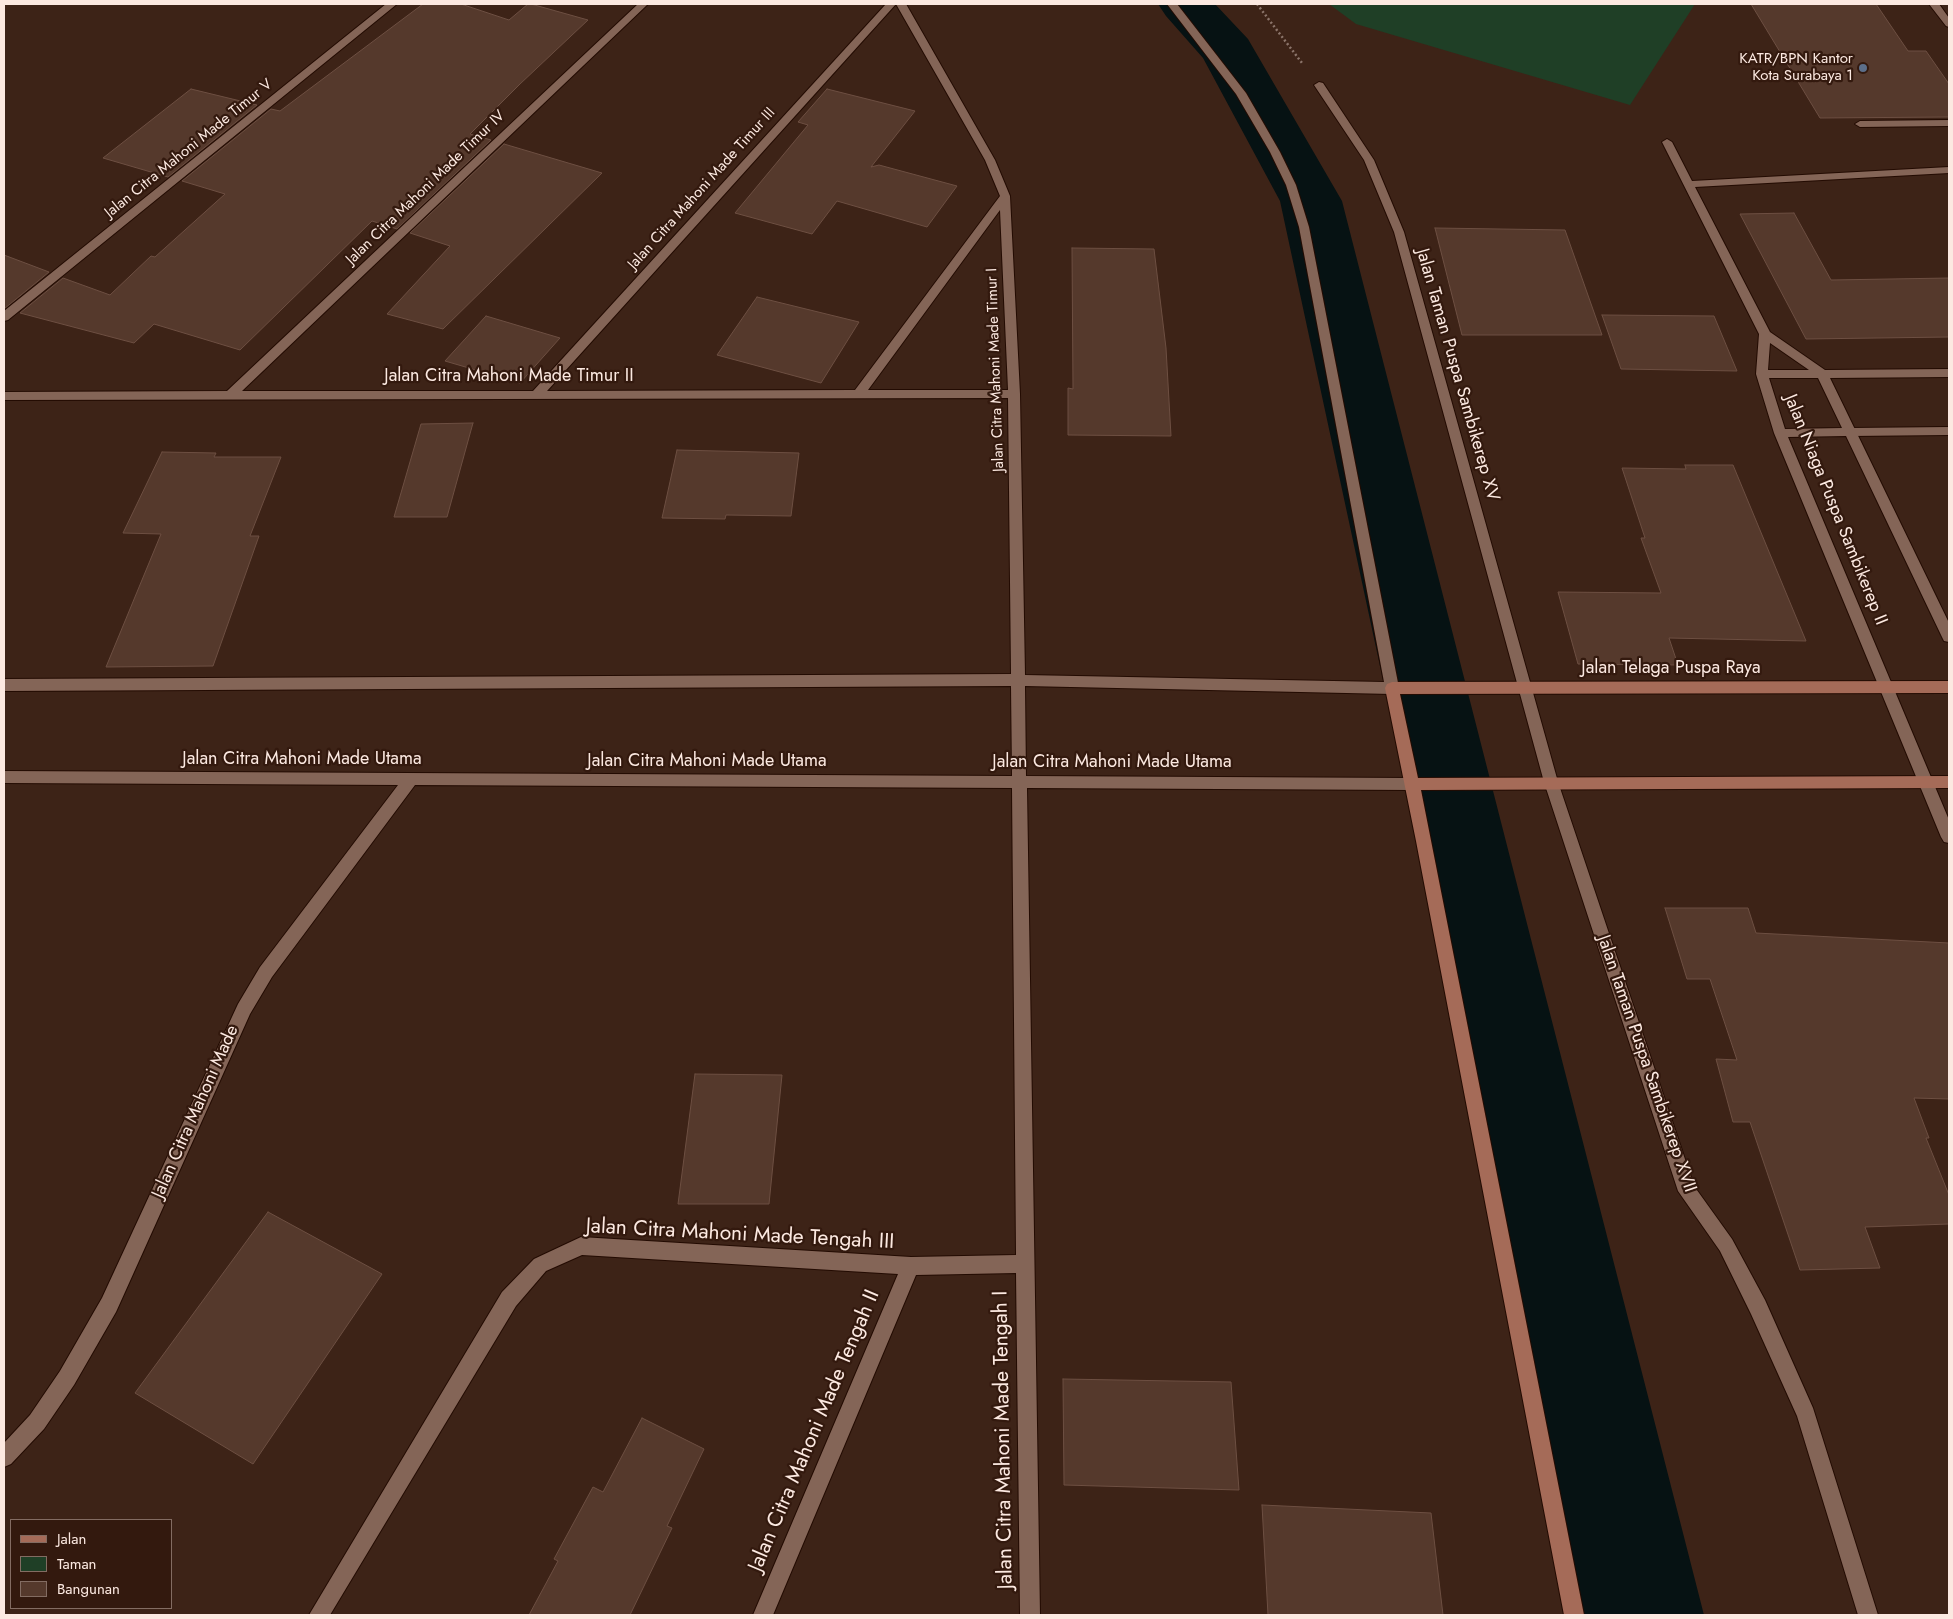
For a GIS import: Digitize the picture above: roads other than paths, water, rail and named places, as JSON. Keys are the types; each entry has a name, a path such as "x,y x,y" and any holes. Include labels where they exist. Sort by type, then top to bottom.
{"main road":[{"name":"Jalan Telaga Puspa Raya","path":"1392,688 1949,687"},
{"path":"1392,688 1426,851 1574,1615"},
{"path":"1411,784 1533,782 1949,782"}],"street":[{"name":"Jalan Citra Mahoni Made Timur V","path":"4,317 392,4"},
{"name":"Jalan Citra Mahoni Made Timur IV","path":"231,395 642,4"},
{"name":"Jalan Citra Mahoni Made Timur III","path":"536,395 891,4"},
{"name":"Jalan Citra Mahoni Made Timur I","path":"900,4 990,160 1005,196 1014,394 1019,781"},
{"path":"4,685 1018,680 1392,688 1304,226 1291,185 1276,152 1241,93 1172,4"},
{"path":"1934,4 1949,24"},
{"name":"Jalan Taman Puspa Sambikerep XV","path":"1319,85 1370,160 1399,232 1520,689 1551,782"},
{"path":"1860,124 1949,123"},
{"path":"1666,142 1764,334 1822,374 1852,432 1949,637"},
{"path":"1688,184 1949,170"},
{"name":"Jalan Citra Mahoni Made Timur I","path":"859,394 1005,196"},
{"name":"Jalan Niaga Puspa Sambikerep II","path":"1764,334 1762,374 1780,433 1949,836"},
{"path":"1762,374 1949,373"},
{"name":"Jalan Citra Mahoni Made Timur II","path":"4,396 1014,394"},
{"path":"1780,433 1949,431"},
{"name":"Jalan Citra Mahoni Made Utama","path":"4,778 1411,784"},
{"name":"Jalan Citra Mahoni Made","path":"4,1457 37,1422 67,1378 109,1305 244,1009 266,972 410,780"},
{"name":"Jalan Citra Mahoni Made Tengah I","path":"1019,781 1030,1615"},
{"name":"Jalan Taman Puspa Sambikerep XVII","path":"1551,782 1687,1191 1726,1245 1758,1307 1806,1415 1868,1615"},
{"name":"Jalan Citra Mahoni Made Tengah III","path":"319,1615 509,1299 540,1265 581,1246 911,1266 1026,1264"},
{"name":"Jalan Citra Mahoni Made Tengah II","path":"763,1615 911,1266"}],"waterway":[{"path":"1185,4 1228,51 1311,201 1644,1615"}],"place":[{"name":"KATR/BPN Kantor Kota Surabaya 1","path":"1863,68"}]}
